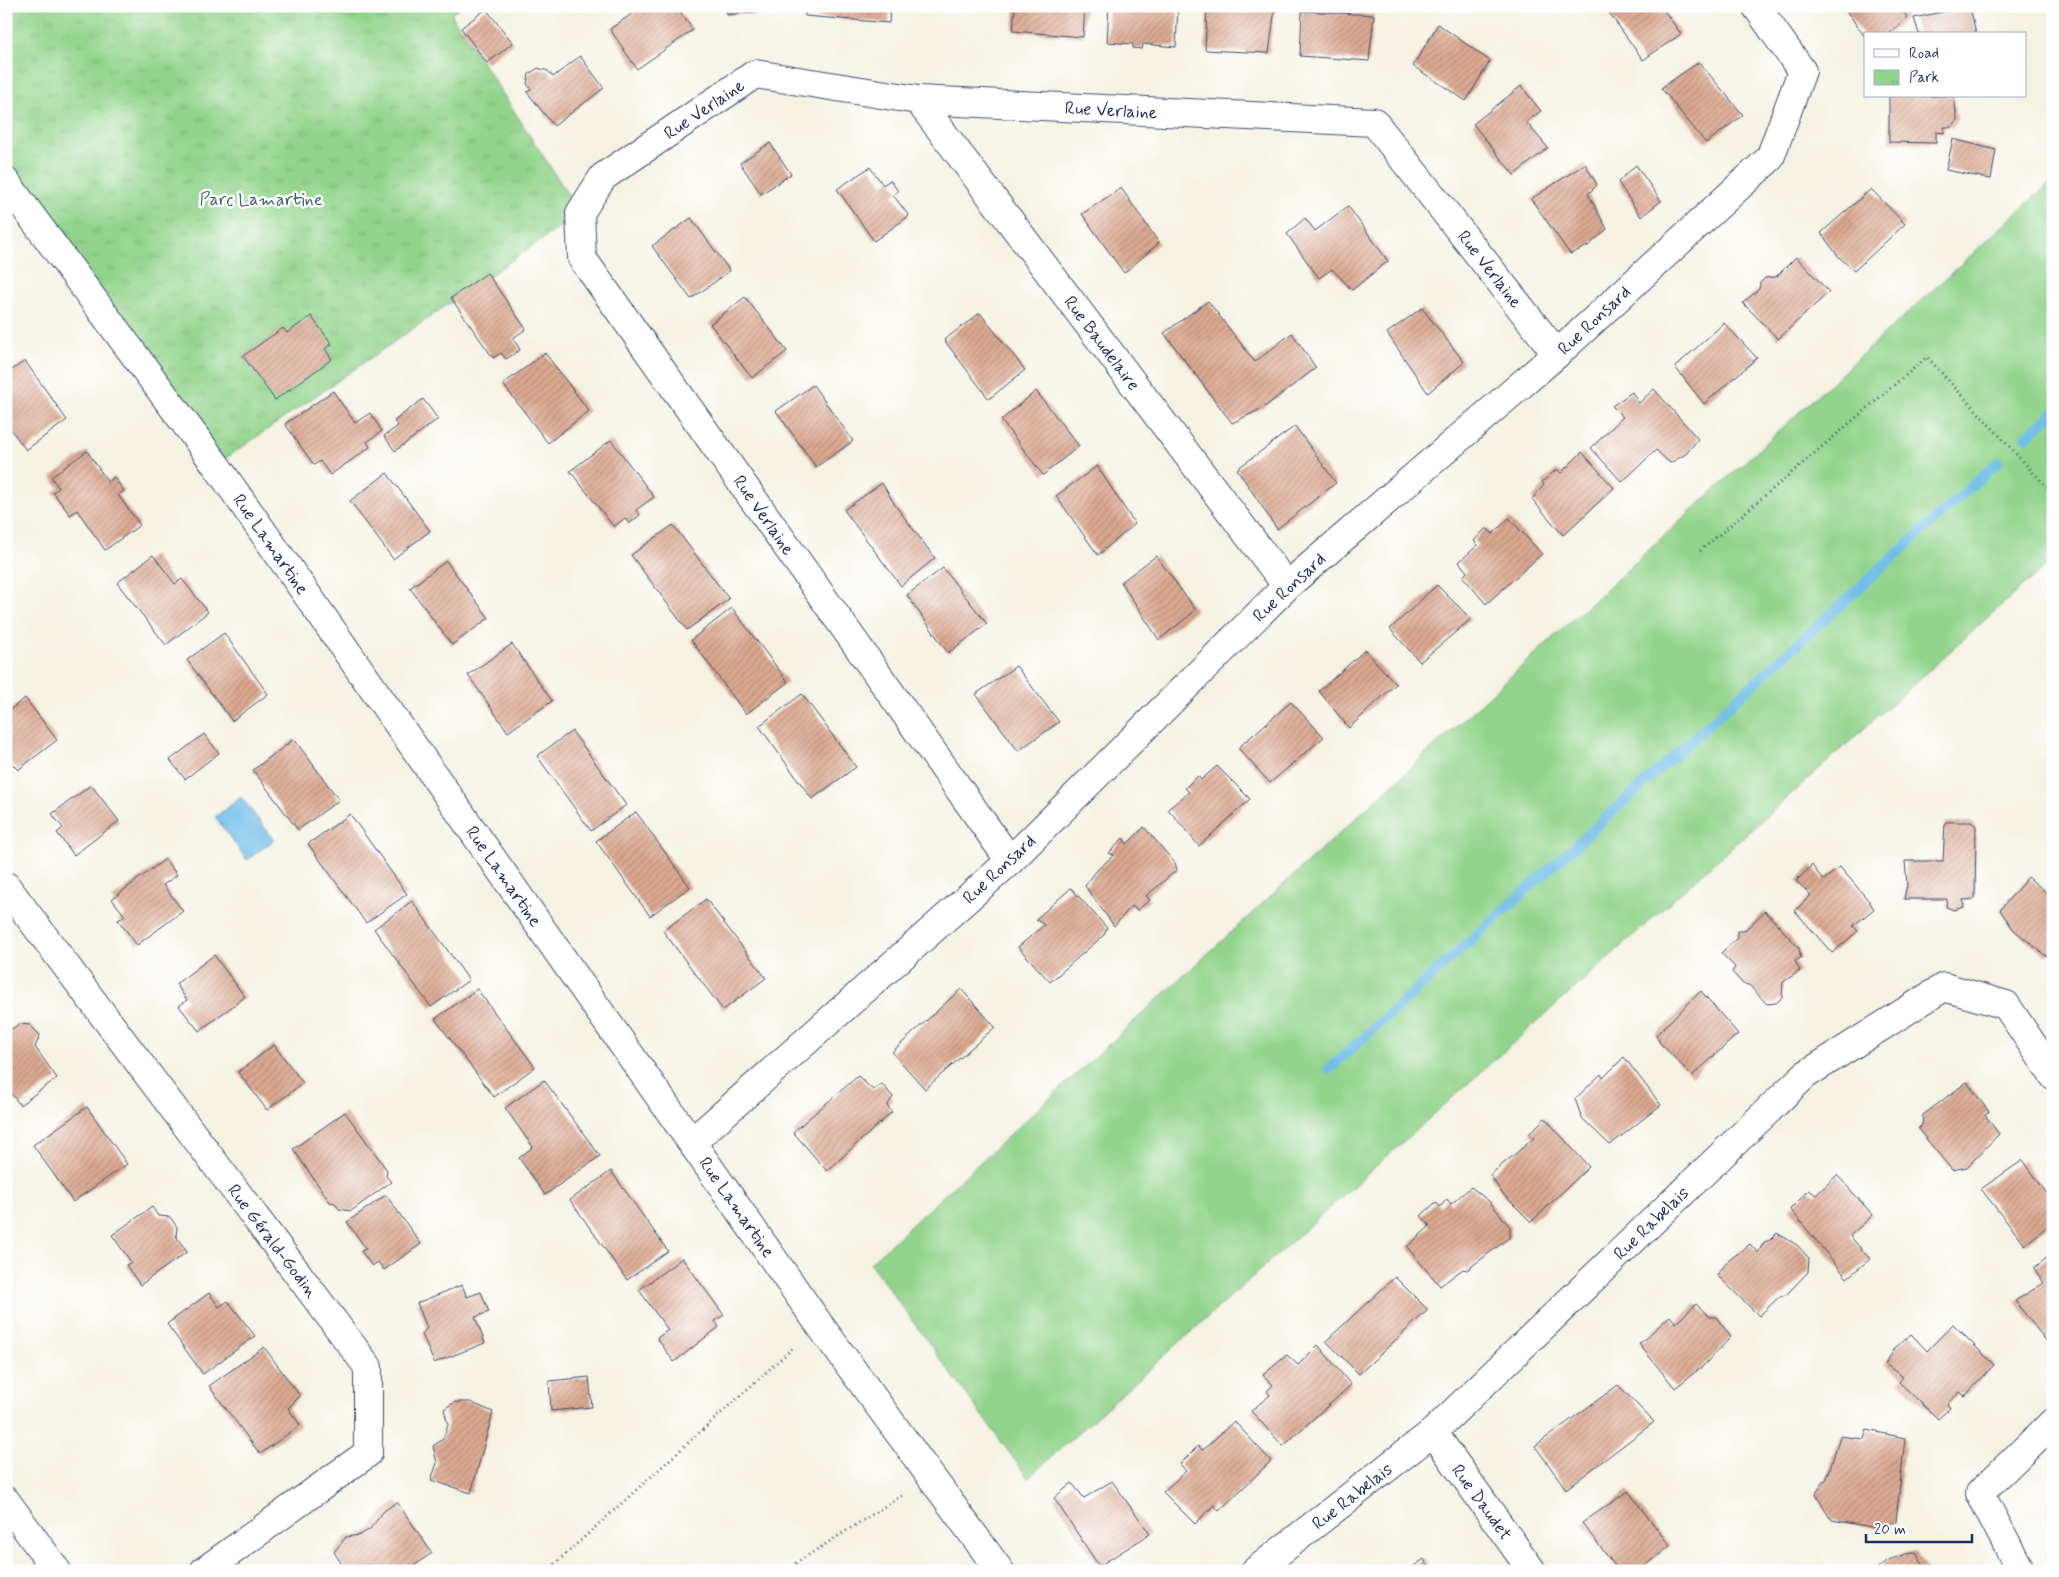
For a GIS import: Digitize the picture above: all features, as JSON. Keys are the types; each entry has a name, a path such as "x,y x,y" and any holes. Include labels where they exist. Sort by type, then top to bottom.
{"street":[{"name":"Rue Ronsard","path":"692,1142 1010,861 1287,586 1557,354 1770,158 1802,71 1756,6"},
{"name":"Rue Verlaine","path":"1010,861 582,258 580,212 603,177 755,74 918,100 1374,122 1557,354"},
{"name":"Rue Baudelaire","path":"918,100 1287,586"},
{"name":"Rue Lamartine","path":"6,182 216,465 819,1324 1000,1571"},
{"name":"Rue Gérald-Godin","path":"6,886 368,1367 368,1453 204,1571"},
{"name":"Rue Rabelais","path":"1255,1571 1433,1432 1805,1075 1944,987 2006,1005 2053,1075"},
{"path":"2021,1571 1980,1493 2053,1422"},
{"name":"Rue Daudet","path":"1433,1432 1532,1571"},
{"path":"6,1501 56,1571"}],"path":[{"path":"1700,551 1927,357 2053,494"},
{"path":"547,1571 819,1324"},
{"path":"789,1571 796,1563 932,1476"}],"green space":[{"name":"Parc Lamartine","path":"6,6 462,6 451,14 580,213 216,465 6,177"},
{"path":"2053,180 2053,559 1028,1478 870,1263"}],"water":[{"path":"241,797 274,840 247,860 215,817"}],"building":[{"path":"643,6 676,6 693,30 637,69 610,29"},
{"path":"726,6 792,6 792,8 727,15"},
{"path":"805,6 890,6 889,23 805,16"},
{"path":"1015,6 1085,6 1083,37 1013,31"},
{"path":"1109,6 1178,6 1176,47 1143,44 1142,49 1133,48 1133,44 1107,42"},
{"path":"1207,6 1275,8 1269,53 1205,50"},
{"path":"1661,6 1681,34 1643,60 1605,7"},
{"path":"1843,6 1899,6 1907,17 1891,32 1864,32 1864,36"},
{"path":"1970,6 1976,32 1918,32 1914,18"},
{"path":"486,9 513,43 487,63 461,28"},
{"path":"1302,11 1374,15 1369,61 1300,56"},
{"path":"1438,24 1490,61 1466,101 1413,66"},
{"path":"580,56 604,88 554,126 527,92 531,89 527,84 529,74 538,68 548,71 553,77"},
{"path":"1699,62 1743,115 1706,143 1661,88"},
{"path":"1521,86 1541,111 1526,122 1548,148 1514,175 1473,124"},
{"path":"1889,98 1954,98 1957,120 1952,127 1944,127 1944,133 1936,132 1936,143 1889,142"},
{"path":"1953,139 1996,150 1991,179 1946,170"},
{"path":"770,143 791,174 761,194 740,163"},
{"path":"1585,164 1597,185 1588,194 1607,229 1588,246 1570,254 1531,199"},
{"path":"1636,165 1661,201 1641,217 1618,182"},
{"path":"870,167 883,185 890,180 898,191 893,195 909,216 874,241 837,189"},
{"path":"1121,188 1159,243 1124,273 1082,214"},
{"path":"1871,189 1905,224 1854,271 1838,256 1821,233"},
{"path":"1348,206 1388,261 1352,290 1332,269 1319,278 1287,234 1305,218 1315,231"},
{"path":"691,218 730,271 691,299 652,246"},
{"path":"1796,257 1829,292 1778,339 1743,303 1759,289 1760,283 1765,278 1776,277"},
{"path":"487,273 526,329 513,338 520,350 506,359 501,353 493,358 451,298"},
{"path":"745,297 787,351 752,378 710,324"},
{"path":"1208,301 1255,362 1292,333 1316,368 1263,408 1232,423 1164,333"},
{"path":"1422,308 1464,362 1428,393 1387,333"},
{"path":"980,313 1025,370 989,399 944,340"},
{"path":"311,316 332,344 325,349 332,359 275,400 243,356 283,328 287,333"},
{"path":"1724,323 1757,358 1704,404 1675,367"},
{"path":"545,353 589,411 548,443 503,384"},
{"path":"25,361 67,420 26,450 6,423 6,374"},
{"path":"813,385 853,441 816,467 776,411"},
{"path":"1654,389 1698,439 1686,454 1670,463 1656,450 1622,482 1591,448 1623,417 1612,406 1632,392 1639,403"},
{"path":"333,391 355,423 370,413 382,431 367,442 370,447 330,475 320,461 314,465 285,424"},
{"path":"1036,391 1079,446 1043,475 1001,420"},
{"path":"423,399 438,419 395,451 384,436 398,426 394,421"},
{"path":"1295,426 1336,483 1277,529 1237,469"},
{"path":"611,440 654,497 636,510 640,515 629,524 625,518 614,527 570,471"},
{"path":"87,451 108,482 114,477 124,491 118,495 140,525 105,550 77,510 70,515 53,492 59,488 51,477"},
{"path":"1582,452 1614,488 1563,535 1532,499 1544,485 1542,482 1557,469 1561,473"},
{"path":"1097,466 1135,524 1098,555 1056,496"},
{"path":"387,473 430,531 393,559 350,501"},
{"path":"882,483 895,505 935,558 901,586 844,510"},
{"path":"1509,518 1542,554 1486,604 1463,577 1467,572 1459,562 1478,545 1474,541 1486,528 1493,534"},
{"path":"673,525 729,599 687,630 631,555"},
{"path":"153,555 175,584 182,579 208,612 166,645 117,583"},
{"path":"1156,556 1196,610 1159,640 1121,582"},
{"path":"446,561 489,618 452,645 410,588"},
{"path":"943,568 987,624 948,653 907,595"},
{"path":"1437,585 1471,619 1420,662 1390,629"},
{"path":"732,608 788,682 746,714 691,640"},
{"path":"224,633 268,694 232,721 187,660"},
{"path":"512,644 552,701 508,732 468,675"},
{"path":"1365,650 1396,684 1349,728 1319,691"},
{"path":"1016,666 1059,722 1018,751 976,694"},
{"path":"802,694 856,767 812,799 759,726"},
{"path":"25,698 57,740 18,770 12,764 6,768 6,713"},
{"path":"1291,702 1324,737 1270,783 1238,748"},
{"path":"572,731 626,805 591,831 537,756"},
{"path":"204,734 219,753 185,779 170,760"},
{"path":"294,739 339,800 298,830 253,770"},
{"path":"1217,766 1250,799 1199,846 1168,809 1189,792 1185,788 1198,776 1201,780"},
{"path":"91,785 119,821 74,855 57,833 63,828 52,814"},
{"path":"636,812 690,887 650,916 596,841"},
{"path":"350,814 407,894 366,923 308,844"},
{"path":"1945,822 1971,822 1976,826 1975,899 1963,900 1964,907 1954,910 1946,907 1947,899 1904,899 1907,885 1905,861 1943,861"},
{"path":"1144,827 1175,863 1177,870 1146,896 1150,900 1137,910 1132,906 1114,926 1085,886 1097,870 1114,855 1109,853 1123,838 1127,844"},
{"path":"165,859 177,875 163,885 183,911 137,945 118,920 125,916 112,899"},
{"path":"1812,865 1823,880 1840,867 1874,909 1853,926 1858,931 1832,953 1795,911 1811,895 1796,881"},
{"path":"2028,877 2053,898 2053,951 2046,956 2013,929 2000,910"},
{"path":"1071,888 1107,928 1104,935 1050,982 1018,947 1044,925 1036,919"},
{"path":"706,899 766,978 723,1010 663,931"},
{"path":"412,901 469,980 431,1007 374,929"},
{"path":"1765,911 1799,948 1801,958 1795,961 1800,971 1783,982 1782,998 1776,1003 1767,1004 1749,985 1743,984 1732,972 1735,967 1721,953 1737,938 1737,931 1744,931"},
{"path":"214,955 245,997 199,1031 179,1006 187,1000 176,984"},
{"path":"477,989 535,1067 494,1097 435,1019"},
{"path":"961,989 995,1027 925,1089 892,1052"},
{"path":"1701,991 1738,1034 1692,1076 1660,1043 1656,1035"},
{"path":"19,1024 30,1025 40,1035 35,1047 57,1078 20,1105 6,1087 6,1033"},
{"path":"274,1045 303,1083 267,1110 238,1072"},
{"path":"1624,1057 1661,1105 1610,1145 1582,1118 1575,1099 1601,1074 1603,1078"},
{"path":"858,1076 873,1090 882,1084 893,1097 887,1106 892,1112 827,1171 793,1132"},
{"path":"544,1080 600,1156 545,1195 519,1158 533,1147 505,1108"},
{"path":"1967,1082 1989,1112 1985,1115 1999,1134 1967,1167 1952,1170 1918,1129 1922,1125 1923,1115"},
{"path":"87,1107 127,1164 73,1202 33,1145"},
{"path":"345,1112 387,1170 386,1176 391,1182 351,1211 339,1209 335,1203 330,1202 293,1149"},
{"path":"1545,1118 1589,1167 1531,1222 1502,1193 1490,1175 1534,1138 1529,1134"},
{"path":"2023,1160 2053,1202 2053,1221 2025,1245 1981,1189"},
{"path":"611,1171 668,1251 627,1280 570,1200"},
{"path":"1837,1175 1873,1215 1850,1236 1870,1259 1847,1278 1790,1209 1809,1190 1816,1195"},
{"path":"1471,1187 1490,1202 1510,1227 1510,1237 1467,1270 1463,1269 1440,1286 1407,1247 1430,1226 1421,1216 1436,1202 1440,1207 1447,1199 1451,1204"},
{"path":"386,1195 421,1244 384,1270 378,1262 372,1266 361,1251 366,1249 347,1222"},
{"path":"152,1207 158,1216 170,1217 177,1227 176,1236 187,1252 140,1285 126,1265 131,1262 112,1235"},
{"path":"1777,1233 1797,1245 1809,1258 1808,1272 1786,1295 1780,1296 1759,1316 1717,1275 1728,1261 1750,1244 1758,1253 1764,1242 1770,1240"},
{"path":"2053,1253 2053,1338 2047,1342 2015,1301 2044,1283 2034,1268"},
{"path":"682,1258 724,1315 715,1321 719,1327 674,1362 657,1338 668,1330 639,1290"},
{"path":"1395,1277 1428,1310 1359,1374 1326,1341"},
{"path":"462,1285 467,1297 481,1292 489,1312 475,1317 485,1343 434,1363 422,1334 427,1328 417,1303"},
{"path":"209,1293 219,1307 228,1301 255,1336 203,1374 167,1324"},
{"path":"1696,1304 1710,1317 1716,1317 1731,1337 1703,1366 1675,1388 1639,1344 1670,1316 1676,1323"},
{"path":"1953,1324 1994,1365 1965,1396 1960,1392 1947,1404 1950,1408 1938,1419 1899,1382 1903,1377 1885,1364 1896,1347 1911,1334 1927,1351"},
{"path":"1318,1345 1351,1385 1283,1446 1251,1411 1270,1395 1267,1391 1273,1385 1263,1375 1287,1355 1298,1365"},
{"path":"264,1347 300,1396 288,1408 300,1425 260,1454 209,1386"},
{"path":"589,1377 592,1407 551,1411 549,1381"},
{"path":"1618,1385 1654,1422 1566,1489 1535,1446"},
{"path":"455,1402 470,1402 493,1412 471,1493 431,1480 437,1463 433,1446 443,1439 448,1425 444,1409"},
{"path":"1234,1421 1271,1461 1219,1511 1214,1505 1195,1524 1163,1492 1186,1471 1180,1464 1198,1446 1203,1450"},
{"path":"1867,1430 1905,1438 1896,1521 1877,1528 1832,1520 1815,1494 1827,1478 1840,1436 1864,1439"},
{"path":"1112,1481 1150,1534 1099,1566 1054,1498 1072,1483 1084,1498"},
{"path":"1628,1491 1670,1546 1639,1571 1619,1571 1582,1523"},
{"path":"397,1502 432,1553 406,1571 346,1571 334,1552 346,1537 360,1535 370,1529 384,1511"},
{"path":"1916,1552 1927,1571 1874,1571 1886,1561"},
{"path":"1424,1559 1431,1571 1407,1571"}],"waterway":[{"path":"2026,437 2053,413"},
{"path":"1329,1069 1998,462"}]}
